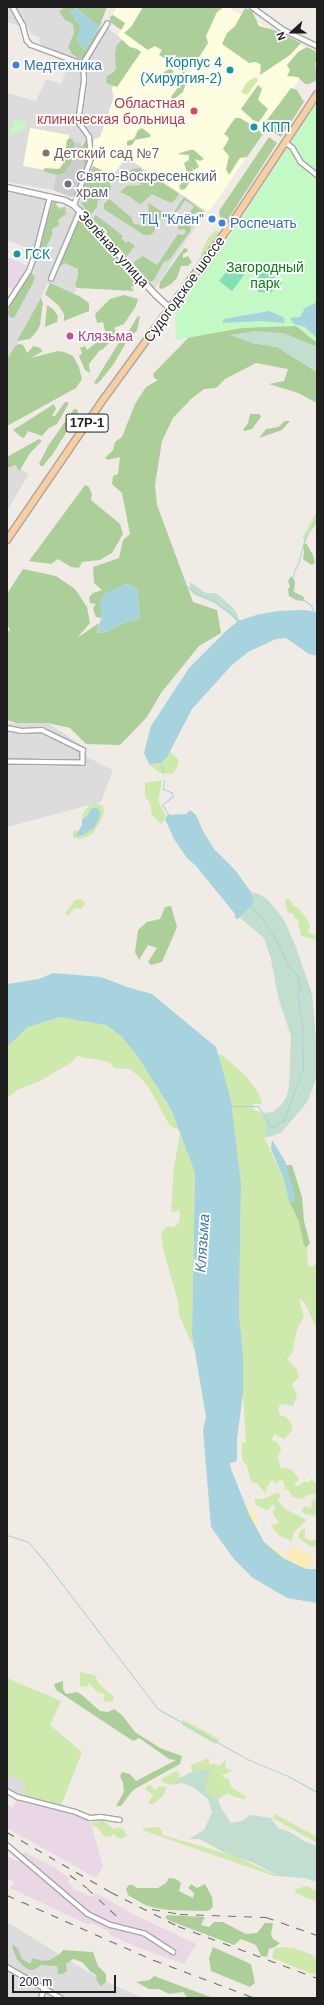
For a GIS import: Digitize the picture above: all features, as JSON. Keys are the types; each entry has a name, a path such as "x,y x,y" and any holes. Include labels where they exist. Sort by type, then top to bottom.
{"main road":[{"name":"Судогодское шоссе","path":"7,540 170,308 222,237 317,94"}],"street":[{"path":"13,7 23,25 27,40 31,45 83,64"},
{"path":"252,7 284,30 317,46"},
{"path":"74,205 91,159 90,137 79,123 84,80 83,64 107,24"},
{"path":"285,142 293,148 301,162 317,174"},
{"name":"Зелёная улица","path":"7,187 65,200 74,205 155,294 170,308"},
{"path":"7,305 29,271 36,252 50,197"},
{"path":"51,279 80,210"},
{"path":"7,728 22,731 42,730 83,750 83,763 7,762"},
{"path":"7,1791 18,1797 76,1812 90,1818 101,1817 120,1820"},
{"path":"7,1845 88,1914 111,1925 144,1932 173,1952"},
{"path":"7,1967 61,1998"},
{"path":"41,1998 44,1989"}],"shaded area":[{"path":"10,7 83,7 126,43 112,90 114,97 100,137 81,143 68,141 69,135 30,128 57,172 53,190 7,182 7,93 36,101 46,79 61,84 71,57 42,46 39,42 40,38 32,35 28,28 7,22 7,9"},
{"name":"Областная клиническая больница","path":"116,7 227,7 317,53 211,209 206,211 126,157 110,180 89,167 94,140 100,137 114,97 112,90 126,43 118,35 125,24 113,15"},
{"name":"Детский сад №7","path":"30,128 69,135 62,173 23,166"},
{"path":"68,141 81,143 86,167 77,194 71,197 53,190 57,172 62,173"},
{"path":"126,156 206,211 154,290 77,203 89,167"},
{"path":"7,191 51,201 57,206 70,208 81,219 86,269 73,296 47,283 39,304 7,364 7,309 29,275 37,252 7,240"},
{"path":"7,257 28,266 13,290 7,286"},
{"path":"7,461 29,474 7,511"},
{"path":"7,723 48,723 84,747 87,757 113,770 101,802 7,827"},
{"path":"7,1774 28,1784 21,1797 7,1789"},
{"path":"17,1798 80,1815 90,1820 103,1866 96,1878 7,1828 7,1804 13,1808"},
{"path":"24,1852 54,1867 69,1878 68,1882 74,1889 92,1897 96,1893 133,1914 196,1944 184,1964 134,1946 110,1935 108,1931 91,1923 89,1925 10,1888 14,1882 7,1878 7,1856 17,1861"},
{"path":"7,1922 98,1978 143,1998 7,1998"}],"green space":[{"path":"66,7 107,7 99,27 76,8 74,19 81,26 77,41 85,50 99,28 100,31 83,61 72,54 68,47 74,33 73,24 64,19 59,11"},
{"path":"143,7 224,7 217,12 206,36 208,43 198,59 189,63 184,74 171,62 159,55 162,50 155,46 148,50 124,33 131,27"},
{"path":"245,8 252,11 259,26 274,30 301,43 290,55 260,75 261,65 256,62 249,63 222,44 227,33 235,26"},
{"path":"113,15 125,23 121,30 110,22 110,17"},
{"path":"122,40 130,47 141,52 117,87 106,83 107,76 114,72 116,68 115,52 117,45"},
{"path":"307,47 317,52 317,62 315,63 317,80 309,84 305,84 298,77 287,76 290,70 287,65 298,52"},
{"path":"170,69 174,71 171,75 175,73 179,77 170,88 164,72"},
{"path":"256,77 258,80 247,95 241,92 247,82"},
{"path":"184,79 188,84 185,86 183,92 173,100 171,97"},
{"path":"258,85 262,89 258,100 268,109 259,122 253,120 241,109"},
{"path":"291,88 297,90 304,102 281,137 267,129 264,124"},
{"name":"Загородный парк","path":"317,102 317,343 296,326 242,328 176,340 175,312 234,230"},
{"path":"235,118 240,118 250,124 251,128 254,130 256,128 263,134 247,157 240,158 229,175 226,169 229,156 223,149 229,139 224,134"},
{"path":"14,120 25,122 27,127 10,135"},
{"path":"142,128 151,135 150,137 135,140 133,144 129,146 127,145 127,141 134,139 138,130"},
{"path":"269,137 277,143 227,221 220,217 219,211"},
{"path":"70,138 73,140 74,145 71,163 64,173 57,175 43,171 45,168 59,169 63,164 67,140"},
{"path":"85,141 89,143 89,154 86,166 84,165 82,146"},
{"path":"194,150 204,159 200,161 195,159 199,167 194,170 191,167 195,174 185,189 181,190 179,186 188,175 184,163 189,160 189,155 177,154"},
{"path":"93,166 107,173 111,188 104,199 98,200 97,207 90,216 81,203 85,195 85,183"},
{"path":"140,168 145,174 154,177 179,194 174,201 171,203 152,194 141,204 120,192 127,186 142,185 137,181 128,181 122,177 132,169"},
{"path":"184,197 204,212 195,213 194,216 196,221 190,224 191,230 170,259 163,263 154,280 150,282 134,265 134,262 143,256 157,265 178,234 183,235 186,232 184,229 179,230 177,224 172,223 172,219 175,217 183,222 194,206 185,200 177,212 174,212"},
{"path":"109,199 131,217 134,224 142,225 149,213 148,203 166,214 164,218 157,219 154,222 157,226 154,232 150,235 144,235 104,209 104,204"},
{"path":"53,201 56,201 57,207 61,209 65,206 66,214 58,220 59,225 52,229 52,235 44,252 41,253 39,248"},
{"path":"80,215 139,285 131,287 134,291 77,288 75,286 78,269 65,263 57,268"},
{"path":"96,215 123,236 121,238 126,243 128,241 135,246 126,257 93,219"},
{"path":"216,230 219,233 201,259 201,253 208,238"},
{"path":"184,248 188,249 187,252 183,254 183,258 188,256 192,262 188,266 181,266 177,278 171,284 162,289 159,288 160,282"},
{"path":"234,262 247,271 232,291 219,281"},
{"path":"265,269 282,283 270,293 259,292 252,284"},
{"path":"31,273 35,277 32,285 14,318 10,317 7,313 11,304"},
{"path":"50,283 79,296 89,303 89,311 64,321 64,314 59,306 45,294"},
{"path":"124,295 138,299 136,306 124,324 114,328 118,334 102,350 100,350 89,364 90,373 85,370 79,356 82,353 80,348 85,346 87,350 102,338 105,331 103,322 97,323 95,314 110,299"},
{"path":"41,298 43,303 40,325 37,331 30,339 17,341"},
{"path":"47,305 53,309 58,316 57,322 45,327"},
{"path":"140,316 137,331 130,336 113,365 101,380 97,384 94,383 118,344 125,338 137,317"},
{"path":"197,321 294,324 317,338 317,347 283,333 231,335 252,343 277,347 317,372 317,403 298,393 269,384 284,381 288,369 256,363 225,379 216,388 204,389 191,399 173,418 162,441 155,485 157,505 193,602 217,610 221,633 199,646 161,693 147,717 120,745 86,744 70,728 48,723 16,723 7,720 7,631 10,631 7,623 7,594 23,569 56,576 75,589 87,607 90,623 77,638 99,623 97,633 106,632 126,622 140,619 137,588 126,584 111,592 101,618 96,617 94,612 93,608 96,604 90,603 89,597 93,593 102,590 94,583 93,567 119,558 123,540 130,534 122,493 112,484 113,476 118,474 120,457 108,460 105,458 113,450 115,442 122,437 135,404 146,387 158,380 154,378 153,374 191,335"},
{"path":"255,331 283,333 317,347 317,372 277,347 252,343 230,335"},
{"path":"21,344 24,346 27,353 33,346 40,348 43,351 31,358 58,351 73,356 79,367 82,379 76,388 7,426 7,359 16,345"},
{"path":"65,402 68,402 68,405 57,424 49,428 42,436 28,431 24,438 13,430 54,404 56,409 52,416 55,416"},
{"path":"74,409 77,409 78,413 52,455 43,466 41,466 39,464 48,446"},
{"path":"250,414 259,414 261,417 252,429 245,431 243,430 248,423"},
{"path":"285,421 290,421 282,430 259,438 266,429 278,427"},
{"path":"39,439 42,441 30,453 20,470 18,470 16,465 7,468 7,457"},
{"path":"85,485 89,487 92,494 91,500 120,524 123,534 112,553 100,560 82,562 79,568 71,567 58,559 51,564 29,561"},
{"path":"317,511 317,525 310,530 306,541 302,538"},
{"path":"306,543 313,555 315,563 312,565 303,558 303,545"},
{"path":"291,576 295,581 294,592 304,597 303,601 296,600 289,596 288,589 290,587 288,581"},
{"path":"190,582 206,593 216,593 235,610 240,621 237,622 232,616 216,604 195,595 190,590"},
{"path":"170,752 179,760 177,768 172,774 160,773 149,764 161,763"},
{"path":"162,780 158,801 165,814 165,819 161,824 152,815 150,803 145,796 145,783"},
{"path":"94,802 103,806 104,813 93,833 87,837 78,839 73,837 73,831 79,830 92,808 84,818 82,816 84,811"},
{"path":"251,892 259,894 268,900 277,911 284,920 296,947 312,994 317,1050 317,1075 308,1101 281,1133 268,1137 264,1137 266,1127 262,1113 273,1112 282,1104 287,1096 289,1086 291,1036 278,997 271,959 264,938 240,918 254,901"},
{"path":"287,898 307,919 310,926 308,933 317,936 317,940 301,936 298,926 299,923 292,913 288,913 285,901"},
{"path":"81,899 85,903 82,909 75,908 68,916 65,913 75,900"},
{"path":"171,906 177,927 162,962 151,965 148,962 157,948 148,945 139,960 135,952 138,930 147,922 160,919 165,907"},
{"path":"60,1017 106,1025 121,1036 136,1054 171,1109 179,1130 170,1126 149,1088 142,1079 130,1069 115,1068 109,1062 77,1056 72,1062 40,1081 17,1090 7,1098 7,1047 28,1027"},
{"path":"221,1054 247,1077 259,1094 262,1104 252,1104 254,1110 262,1113 266,1127 264,1137 284,1180 289,1201 299,1222 304,1246 307,1247 308,1265 312,1267 315,1264 317,1265 317,1330 305,1303 299,1299 304,1317 297,1329 292,1354 287,1359 296,1368 299,1377 292,1384 297,1395 293,1406 281,1404 278,1408 280,1415 286,1417 292,1424 292,1431 284,1439 274,1434 272,1440 278,1443 281,1449 278,1457 281,1469 287,1468 294,1472 299,1479 294,1485 298,1486 303,1482 309,1482 311,1479 317,1484 317,1494 307,1495 303,1499 292,1497 289,1490 285,1489 284,1482 280,1480 277,1484 272,1480 267,1487 266,1492 263,1491 258,1484 251,1482 247,1466 242,1460 242,1443 246,1442 243,1394 243,1355 239,1315 241,1183 231,1100 217,1056"},
{"path":"180,1133 195,1173 192,1334 195,1351 179,1315 178,1301 163,1249 161,1235 165,1228 169,1226 173,1228 179,1223 179,1208 176,1212 171,1211 174,1167"},
{"path":"286,1165 292,1165 302,1197 304,1221 310,1243 307,1247 304,1246 299,1222 289,1201 294,1202"},
{"path":"278,1492 281,1497 277,1500 285,1509 307,1520 294,1532 292,1541 278,1535 271,1525 279,1523 273,1514 275,1506 273,1505 267,1511 256,1505 254,1499 263,1499"},
{"path":"317,1499 317,1516 305,1514 301,1510 305,1506 311,1508 312,1500"},
{"path":"302,1529 305,1529 305,1538 311,1541 317,1539 317,1547 312,1547 299,1539 298,1536"},
{"path":"80,1672 95,1675 99,1684 114,1697 112,1702 103,1701 105,1694 98,1693 89,1683 87,1687 80,1686"},
{"path":"7,1678 61,1701 50,1725 82,1752 61,1806 21,1797 27,1784 7,1774"},
{"path":"63,1681 63,1689 66,1694 77,1692 100,1711 108,1712 114,1709 122,1715 135,1732 160,1748 182,1756 180,1764 133,1790 121,1806 116,1806 124,1792 123,1783 120,1776 122,1772 130,1774 136,1781 176,1760 169,1759 139,1738 133,1741 56,1690 54,1684"},
{"path":"184,1720 219,1739 219,1741 215,1744 182,1725 182,1721"},
{"path":"209,1758 209,1764 220,1765 226,1759 225,1768 233,1770 221,1776 229,1779 231,1787 247,1797 245,1799 234,1797 229,1793 218,1799 210,1796 205,1789 199,1769 192,1773 191,1765"},
{"path":"199,1769 210,1771 205,1789 210,1796 218,1799 221,1808 231,1823 242,1821 250,1815 271,1818 278,1828 290,1832 306,1842 317,1846 317,1882 304,1878 278,1876 254,1863 225,1853 200,1839 189,1839 204,1830 212,1812 208,1799 193,1787 181,1783 172,1785 179,1778"},
{"path":"176,1771 180,1775 172,1785 162,1782 161,1779"},
{"path":"150,1784 155,1790 159,1786 167,1787 163,1796 153,1804 148,1804 153,1795 145,1789"},
{"path":"275,1814 317,1837 317,1843 273,1818"},
{"path":"100,1818 114,1829 117,1827 123,1829 127,1836 120,1839 113,1834 110,1837 104,1836 96,1826 92,1826 92,1821 99,1822"},
{"path":"158,1827 163,1835 237,1857 278,1876 274,1876 142,1830 144,1828"},
{"path":"169,1878 176,1879 181,1883 179,1891 193,1898 194,1893 188,1888 191,1884 197,1888 205,1884 212,1897 213,1906 210,1910 205,1911 169,1910 156,1908 145,1905 128,1895 126,1889 129,1885 133,1885 137,1888 158,1888 166,1883"},
{"path":"307,1886 317,1891 317,1902 295,1893 296,1889"},
{"path":"167,1915 205,1917 201,1925 209,1927 214,1922 223,1922 246,1934 257,1933 265,1923 273,1923 271,1934 273,1939 280,1943 269,1949 267,1957 261,1956 256,1945 241,1939 234,1945 170,1921 165,1918"},
{"path":"13,1944 18,1949 22,1959 30,1964 33,1958 42,1961 50,1960 60,1954 63,1950 93,1952 98,1966 106,1974 106,1982 101,1986 97,1981 96,1975 91,1972 82,1962 73,1959 66,1964 67,1971 63,1974 58,1974 57,1966 41,1965 34,1970 29,1970 17,1959 12,1947"},
{"path":"213,1947 251,1964 255,1983 250,1987 211,1971 209,1958"},
{"path":"282,1947 294,1948 312,1955 317,1960 317,1970 315,1975 272,1958 274,1949"},
{"path":"154,1976 213,1998 188,1998 183,1992 169,1994 159,1989 149,1989 136,1982 150,1980"}],"sand":[{"path":"243,1501 251,1508 256,1516 258,1531"},
{"path":"264,1542 287,1556 292,1546 317,1560 310,1563 306,1569 283,1558"}],"water":[{"path":"75,8 99,27 85,50 77,41 81,26 69,12"},
{"path":"317,302 317,338 305,327 294,324 290,318 300,317 305,308"},
{"path":"269,311 283,317 285,323 260,321 222,323 224,319"},
{"path":"126,584 137,588 140,619 126,622 106,632 97,633 102,615 99,604 105,593"},
{"path":"304,610 317,612 317,656 309,654 286,638 276,639 248,652 231,666 192,709 167,757 161,763 149,764 144,753 151,726 189,668 227,630 238,621 256,615 278,611"},
{"path":"92,808 97,808 100,812 99,819 94,828 83,835 76,836 82,825 82,819 87,816"},
{"path":"190,810 196,815 203,831 214,849 235,870 251,892 254,901 238,919 235,918 235,914 196,866 187,858 174,839 165,819 167,815 186,814"},
{"path":"53,973 101,977 127,987 152,994 216,1047 231,1100 241,1183 239,1315 243,1355 243,1394 237,1439 237,1461 230,1463 231,1469 249,1514 264,1542 283,1558 306,1569 317,1569 317,1603 287,1598 253,1578 233,1558 211,1527 203,1430 206,1417 192,1334 195,1173 171,1109 136,1054 121,1036 106,1025 60,1017 28,1027 7,1047 7,984 39,979"},
{"path":"272,1140 285,1161 295,1195 294,1202 289,1201 284,1180 271,1149"}],"waterway":[{"path":"292,584 294,571 298,564 305,538 317,517"},
{"path":"178,577 194,593 212,599 222,608 225,608 238,621"},
{"path":"292,588 295,597 304,600 311,605 313,611"},
{"path":"161,763 163,773"},
{"path":"164,780 163,789 171,792 173,796 162,805 169,815"},
{"path":"232,1106 258,1106 271,1127 284,1120 303,1068 302,1024 297,994 301,986 297,975 288,966 278,944 264,921 251,906"},
{"path":"7,1535 28,1542 46,1563 158,1709 247,1759 288,1776 317,1792"}],"railway":[{"path":"7,1832 111,1892 178,1926 317,1978"},
{"path":"70,1875 87,1888 122,1921"},
{"path":"7,1895 154,1960 255,1998"},
{"path":"152,1909 180,1914 266,1917 317,1935"}],"place":[{"name":"Медтехника","path":"16,65"},
{"name":"Корпус 4 (Хирургия-2)","path":"230,70"},
{"name":"Областная клиническая больница","path":"194,111"},
{"name":"КПП","path":"254,127"},
{"name":"Детский сад №7","path":"46,153"},
{"name":"Свято-Воскресенский храм","path":"68,184"},
{"name":"ТЦ \"Клён\"","path":"212,219"},
{"name":"Роспечать","path":"222,223"},
{"name":"ГСК","path":"17,254"},
{"name":"Клязьма","path":"70,336"}]}
